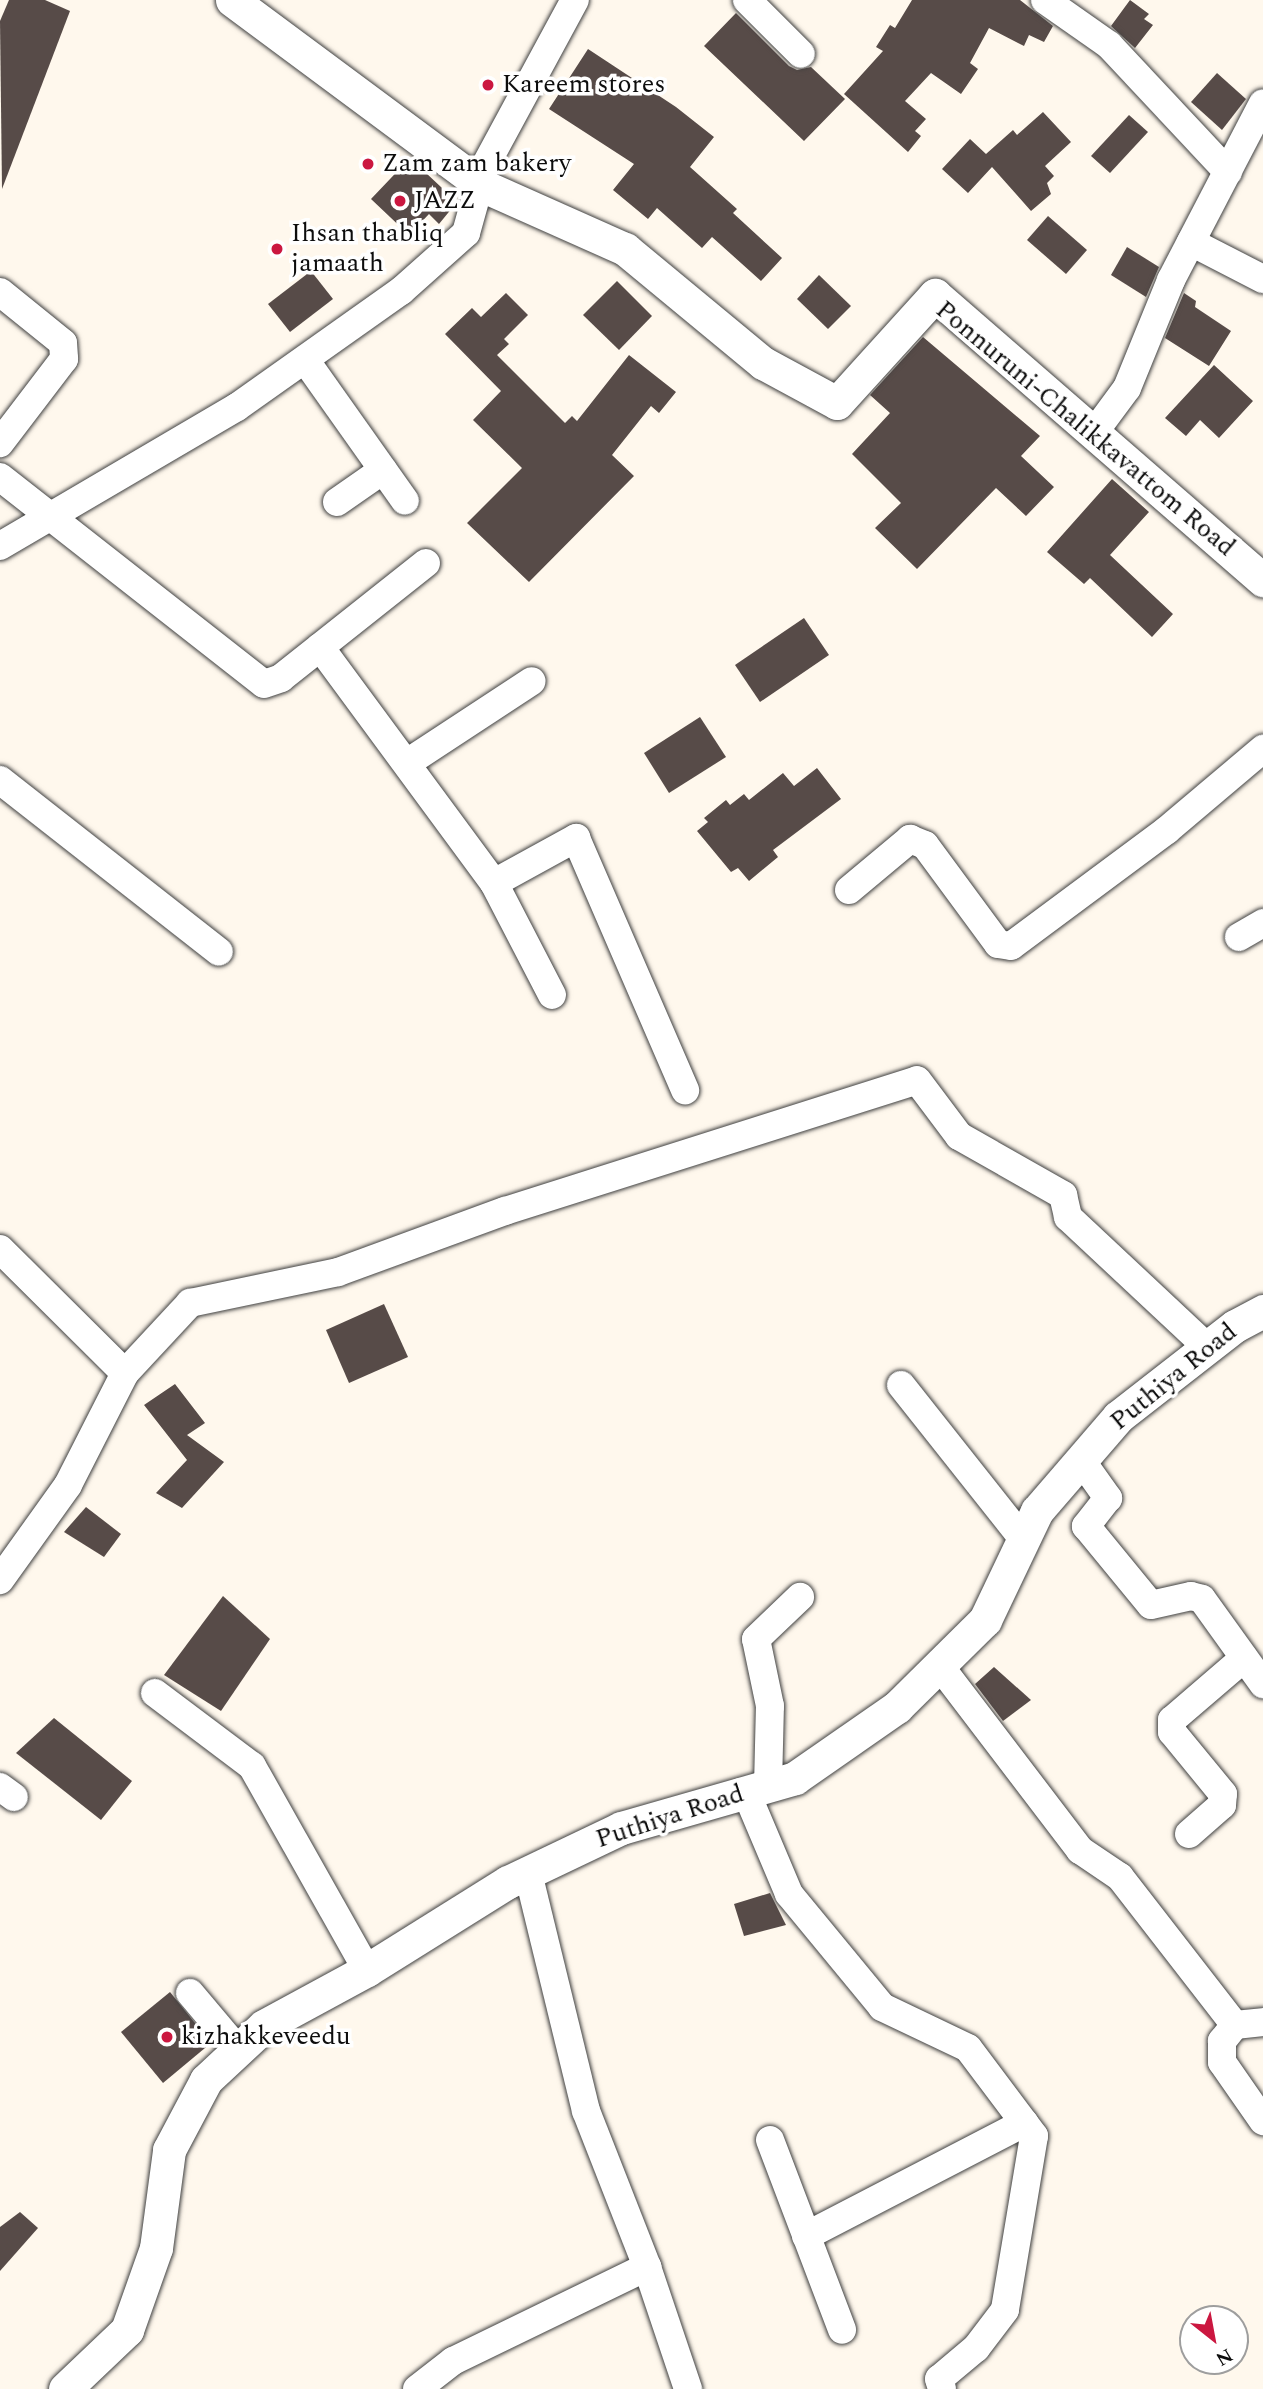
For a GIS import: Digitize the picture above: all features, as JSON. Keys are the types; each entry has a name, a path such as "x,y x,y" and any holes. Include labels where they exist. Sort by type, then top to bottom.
{"street":[{"name":"Ponnuruni-Chalikkavattom Road","path":"232,0 481,185 625,249 762,363 837,403 935,295 1263,580"},
{"path":"0,546 53,518 306,360 401,291 466,233 484,168 575,0"},
{"path":"747,0 801,54"},
{"path":"1055,2 1110,45 1228,172"},
{"path":"1093,434 1127,388 1191,242 1263,103"},
{"path":"1191,242 1263,279"},
{"path":"0,292 63,343 64,359 0,443"},
{"path":"306,360 405,500"},
{"path":"337,502 383,470"},
{"path":"0,477 53,518 68,534 264,684 281,678 426,562"},
{"path":"320,647 494,883 552,995"},
{"path":"407,762 531,681"},
{"path":"849,890 909,839 925,845 998,944 1011,946 1157,839 1263,749"},
{"path":"0,780 219,953"},
{"path":"494,883 576,838 685,1090"},
{"path":"1239,937 1263,923"},
{"path":"0,1580 68,1485 125,1373 190,1303 338,1272 505,1211 916,1080 958,1136 1063,1195 1068,1217 1207,1347"},
{"path":"0,1249 125,1373"},
{"name":"Puthiya Road","path":"65,2389 127,2330 156,2248 169,2150 206,2080 264,2026 367,1970 528,1873 621,1828 795,1778 897,1707 985,1620 1037,1511 1118,1417 1207,1347 1263,1311"},
{"path":"901,1385 1023,1539"},
{"path":"1081,1460 1108,1498 1086,1526 1151,1605 1191,1596 1202,1599 1263,1684"},
{"path":"800,1597 756,1639 770,1706 757,1789 789,1894 882,2007 968,2048 1034,2136 1006,2310 976,2348 939,2379 942,2389"},
{"path":"1189,1834 1222,1805 1223,1794 1172,1732 1172,1720 1244,1658"},
{"path":"939,1665 1080,1850 1120,1877 1235,2025"},
{"path":"155,1693 251,1766 367,1970"},
{"path":"528,1873 586,2111 647,2267 688,2389"},
{"path":"190,1993 238,2050"},
{"path":"1263,2022 1235,2025 1222,2041 1222,2062 1263,2121"},
{"path":"806,2236 1024,2123"},
{"path":"770,2140 842,2330"},
{"path":"416,2389 453,2361 647,2267"}],"building":[{"path":"9,0 45,0 70,11 2,189 0,21"},
{"path":"912,0 1020,0 1053,26 1044,42 1029,35 1024,46 989,28 970,63 978,69 961,94 931,73 905,101 926,119 915,131 921,136 908,152 844,94 883,51 876,47 890,25 895,28"},
{"path":"1130,0 1149,14 1144,19 1153,25 1135,48 1111,26"},
{"path":"736,13 789,66 797,70 811,67 845,99 804,141 704,46"},
{"path":"588,49 676,107 714,137 690,167 737,209 733,213 782,258 761,281 712,237 702,248 657,208 648,219 613,190 634,164 549,109"},
{"path":"1217,73 1246,99 1222,130 1191,102"},
{"path":"1043,112 1071,142 1045,166 1054,176 1047,183 1051,194 1031,211 992,167 968,193 942,169 970,139 986,154 1013,130 1017,135"},
{"path":"1129,115 1148,132 1110,173 1091,156"},
{"path":"410,158 457,202 439,224 429,214 409,235 371,199"},
{"path":"1048,216 1087,250 1066,274 1027,240"},
{"path":"1127,247 1159,267 1146,297 1111,275"},
{"path":"311,271 333,299 290,332 268,304"},
{"path":"819,275 851,306 828,329 797,299"},
{"path":"617,281 652,316 619,350 583,315"},
{"path":"506,293 528,315 504,339 509,344 497,355 565,423 572,416 577,421 629,355 676,392 659,413 651,406 612,455 634,476 529,582 467,523 522,468 473,420 501,391 445,334 472,308 481,317"},
{"path":"1184,293 1196,301 1195,307 1231,331 1209,366 1165,338"},
{"path":"923,337 1040,436 1021,456 1054,487 1026,516 996,488 917,569 875,528 901,503 852,454 890,413 870,395"},
{"path":"1214,365 1253,401 1219,438 1200,420 1186,436 1165,418"},
{"path":"1112,479 1149,512 1110,555 1173,614 1152,637 1090,578 1084,584 1047,552"},
{"path":"804,618 829,655 760,702 735,665"},
{"path":"700,717 726,757 669,793 644,753"},
{"path":"817,768 841,799 773,850 778,857 749,881 738,868 731,872 697,831 708,822 704,818 726,800 730,805 744,794 749,800 783,773 794,786"},
{"path":"384,1304 408,1357 349,1383 326,1330"},
{"path":"175,1384 205,1423 187,1435 224,1462 182,1508 156,1493 187,1460 144,1405"},
{"path":"86,1507 121,1534 104,1557 64,1532"},
{"path":"223,1596 270,1639 221,1711 164,1675"},
{"path":"994,1667 1031,1700 1003,1721 975,1684"},
{"path":"54,1718 132,1781 101,1820 16,1753"},
{"path":"770,1893 786,1925 744,1936 734,1904"},
{"name":"kizhakkeveedu","path":"170,1992 211,2043 163,2083 121,2032"},
{"path":"20,2212 38,2228 0,2271 0,2227"}],"place":[{"name":"Kareem stores","path":"488,85"},
{"name":"Zam zam bakery","path":"368,164"},
{"name":"JAZZ","path":"400,201"},
{"name":"Ihsan thabliq jamaath","path":"277,249"},
{"name":"kizhakkeveedu","path":"167,2037"}]}
